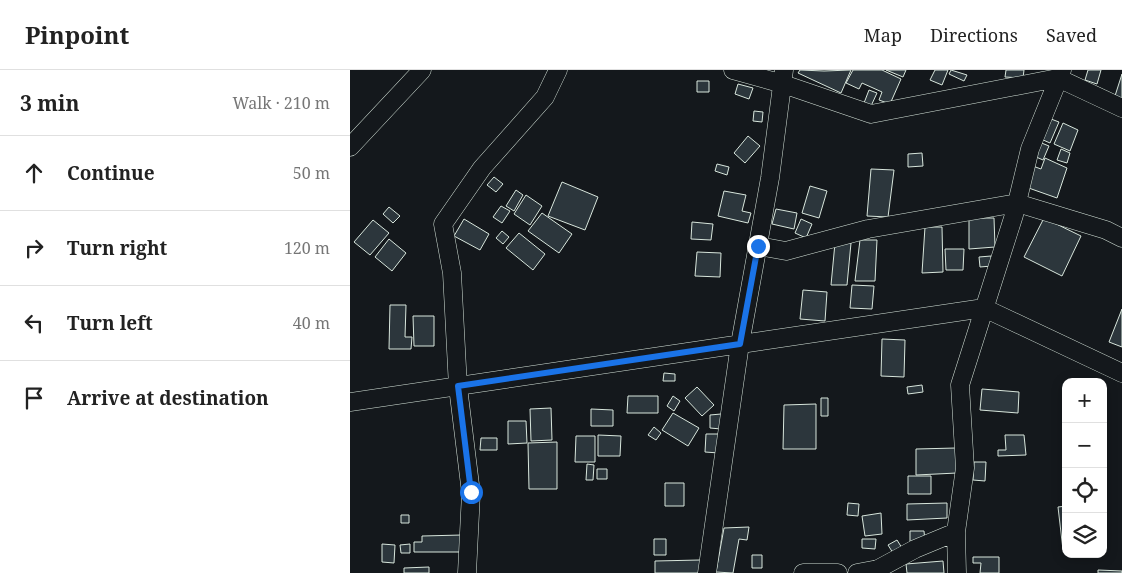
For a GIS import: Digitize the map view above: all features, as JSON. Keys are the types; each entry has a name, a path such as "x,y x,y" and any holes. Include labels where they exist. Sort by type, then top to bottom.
{"street":[{"path":"350,147 422,70"},
{"path":"467,573 471,492 458,386 452,273 443,224 482,168 545,97 558,70"},
{"path":"733,70 783,77 871,114 1060,74 1122,108"},
{"path":"957,573 956,532 965,468 960,386 1017,203 1030,149 1060,74"},
{"path":"707,573 740,344 758,246 783,77"},
{"path":"758,246 786,251 868,228 1017,203 1106,230 1122,238"},
{"path":"350,402 984,308 1122,373"},
{"path":"858,573 878,569 915,549 956,532"},
{"path":"803,573 838,573"}],"building":[{"path":"800,70 851,70 841,93 798,73"},
{"path":"853,70 882,70 901,79 890,104 879,100 882,92 862,83 859,89 846,83"},
{"path":"886,70 906,70 903,77"},
{"path":"935,70 948,70 942,85 930,80"},
{"path":"951,70 967,75 964,81 949,74"},
{"path":"1006,70 1024,70 1023,78 1005,77"},
{"path":"1088,70 1101,70 1097,84 1085,80"},
{"path":"1122,74 1122,101 1114,99"},
{"path":"697,81 709,81 709,92 697,92"},
{"path":"738,84 753,88 749,99 735,94"},
{"path":"869,90 877,93 871,106 864,103"},
{"path":"754,111 763,112 762,122 753,121"},
{"path":"1051,119 1059,122 1050,143 1041,139"},
{"path":"1063,123 1078,130 1070,151 1054,144"},
{"path":"748,136 760,146 745,163 734,153"},
{"path":"1039,142 1049,146 1043,160 1034,156"},
{"path":"1061,149 1070,153 1067,163 1057,160"},
{"path":"922,153 923,166 908,167 908,154"},
{"path":"1045,158 1067,168 1057,198 1023,186 1030,165 1041,169"},
{"path":"717,164 729,167 727,175 715,171"},
{"path":"871,169 894,170 888,217 867,216"},
{"path":"494,177 503,184 496,192 487,185"},
{"path":"562,182 598,197 585,230 548,216"},
{"path":"810,186 827,191 819,218 802,213"},
{"path":"516,190 523,195 514,211 506,206"},
{"path":"724,191 746,195 742,211 751,213 748,223 718,216"},
{"path":"526,195 542,206 530,225 514,214"},
{"path":"501,206 510,211 502,223 493,217"},
{"path":"389,207 400,216 393,223 383,214"},
{"path":"776,209 797,213 794,229 772,224"},
{"path":"542,213 572,234 559,253 528,231"},
{"path":"969,218 994,218 995,247 969,249"},
{"path":"1044,218 1081,236 1062,276 1024,257"},
{"path":"464,219 489,234 480,250 454,236"},
{"path":"801,219 812,224 806,238 795,233"},
{"path":"373,220 389,233 370,255 354,242"},
{"path":"692,222 713,224 711,240 691,239"},
{"path":"925,227 942,227 943,272 922,273"},
{"path":"502,231 509,237 503,244 496,238"},
{"path":"519,233 545,254 533,270 506,248"},
{"path":"389,239 406,253 392,271 375,257"},
{"path":"860,240 877,240 875,281 855,281"},
{"path":"835,243 851,243 847,285 831,285"},
{"path":"945,249 964,249 963,270 946,270"},
{"path":"697,252 721,253 720,277 695,276"},
{"path":"991,256 992,266 980,267 979,257"},
{"path":"852,285 874,286 872,309 850,308"},
{"path":"803,290 827,292 825,321 800,319"},
{"path":"390,305 406,305 405,337 412,337 411,349 389,349"},
{"path":"1122,309 1122,347 1109,342"},
{"path":"413,316 434,316 434,346 414,346"},
{"path":"882,339 905,340 904,377 881,376"},
{"path":"664,373 675,374 675,381 663,381"},
{"path":"922,385 923,392 908,394 907,387"},
{"path":"697,387 714,405 702,416 685,398"},
{"path":"982,389 1019,392 1018,413 980,410"},
{"path":"628,396 658,396 658,413 627,413"},
{"path":"673,396 680,401 674,411 667,406"},
{"path":"821,398 828,398 828,416 821,416"},
{"path":"816,404 816,449 783,449 784,405"},
{"path":"551,408 552,440 531,441 530,409"},
{"path":"591,409 613,410 613,426 591,426"},
{"path":"673,413 699,428 688,446 662,430"},
{"path":"721,414 721,429 710,428 710,415"},
{"path":"508,421 526,421 527,443 508,444"},
{"path":"654,427 661,433 656,440 648,435"},
{"path":"706,434 719,434 719,453 705,452"},
{"path":"598,435 621,436 620,456 598,456"},
{"path":"1005,435 1024,435 1026,455 998,456 998,450 1006,450"},
{"path":"576,436 595,436 595,462 575,462"},
{"path":"481,438 497,438 497,450 480,450"},
{"path":"557,442 557,489 529,489 528,443"},
{"path":"956,448 957,473 916,475 916,449"},
{"path":"974,462 986,462 985,481 973,480"},
{"path":"587,464 594,465 593,480 586,480"},
{"path":"597,469 607,469 607,479 597,479"},
{"path":"908,476 931,476 931,494 908,494"},
{"path":"665,483 684,483 684,506 665,506"},
{"path":"848,503 859,504 858,516 847,515"},
{"path":"947,503 947,518 907,520 907,504"},
{"path":"1062,506 1062,541 1058,507"},
{"path":"881,513 882,534 865,536 862,516"},
{"path":"401,515 409,515 409,523 401,523"},
{"path":"749,527 747,540 739,539 733,573 716,572 724,528"},
{"path":"910,531 924,531 925,542 910,543"},
{"path":"462,535 462,552 414,552 414,542 422,542 422,536"},
{"path":"654,539 666,539 666,555 654,555"},
{"path":"862,539 876,539 875,549 862,548"},
{"path":"897,540 902,548 893,553 888,545"},
{"path":"382,544 395,545 394,563 382,562"},
{"path":"410,544 410,553 401,553 400,545"},
{"path":"752,555 762,555 762,568 752,568"},
{"path":"973,557 999,557 999,573 980,573 981,563 973,563"},
{"path":"700,560 700,573 655,573 655,561"},
{"path":"943,561 944,573 907,573 906,564"},
{"path":"429,567 429,573 404,573 404,568"},
{"path":"1098,570 1122,571 1122,573 1098,573"}],"route":[{"path":"471,492 458,386 740,344 758,246"}]}
